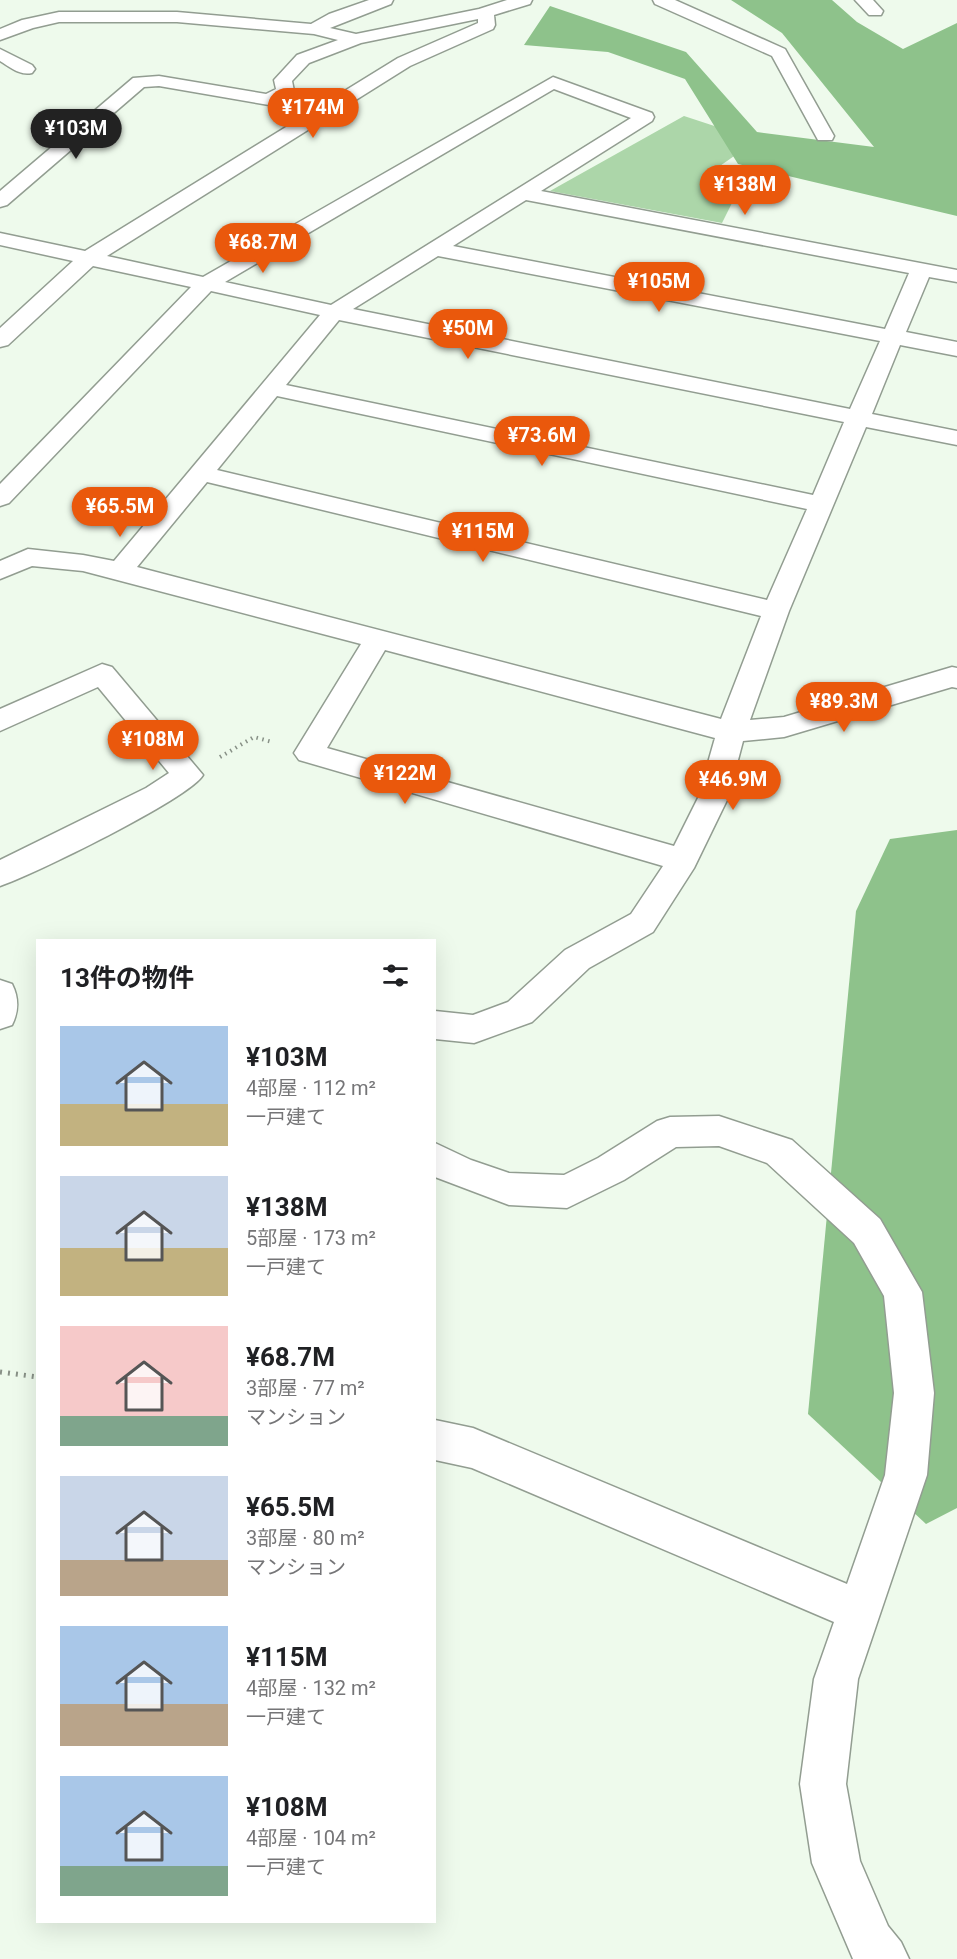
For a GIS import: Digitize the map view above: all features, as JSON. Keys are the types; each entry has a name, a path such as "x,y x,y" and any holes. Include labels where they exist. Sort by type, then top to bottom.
{"street":[{"path":"314,29 335,18 385,0"},
{"path":"0,201 139,82 159,81 269,100 285,91 283,80 303,58 356,39 485,12 525,0"},
{"path":"661,0 779,53 825,136"},
{"path":"3,334 89,258 404,62 487,26 485,12"},
{"path":"0,35 28,24 59,17 177,17 314,29 356,39"},
{"path":"0,54 26,69"},
{"path":"0,498 207,284 553,82 645,117 334,312 120,571"},
{"path":"525,194 957,276"},
{"path":"0,239 334,312 957,438"},
{"path":"434,249 892,339 957,349"},
{"path":"436,1025 474,1029 520,1012 578,959 642,923 683,860 713,798 731,732 776,611 921,270"},
{"path":"270,388 822,505"},
{"path":"200,473 776,611"},
{"path":"3,574 28,557 83,562 731,732 784,727 955,671"},
{"path":"378,639 309,753 683,860"},
{"path":"0,721 102,674 188,775 157,796 0,874"},
{"path":"0,994 0,1015"},
{"path":"436,1160 460,1172 509,1189 567,1192 611,1169 670,1132 719,1131 778,1151 867,1231 903,1292 914,1393 906,1475 836,1679 823,1784 836,1863 872,1942 884,1959"},
{"path":"436,1440 473,1448 859,1611"}],"path":[{"path":"188,775 254,737 309,753"},
{"path":"0,1372 36,1377"}],"green space":[{"path":"731,0 832,0 857,22 903,49 957,23 957,216 738,164 685,79 608,52 524,45 550,6 686,52 757,132 874,147 782,33"},
{"path":"684,116 757,140 717,168 740,187 722,223 550,191"},
{"path":"957,830 957,1508 926,1524 808,1414 856,911 890,839"}]}
